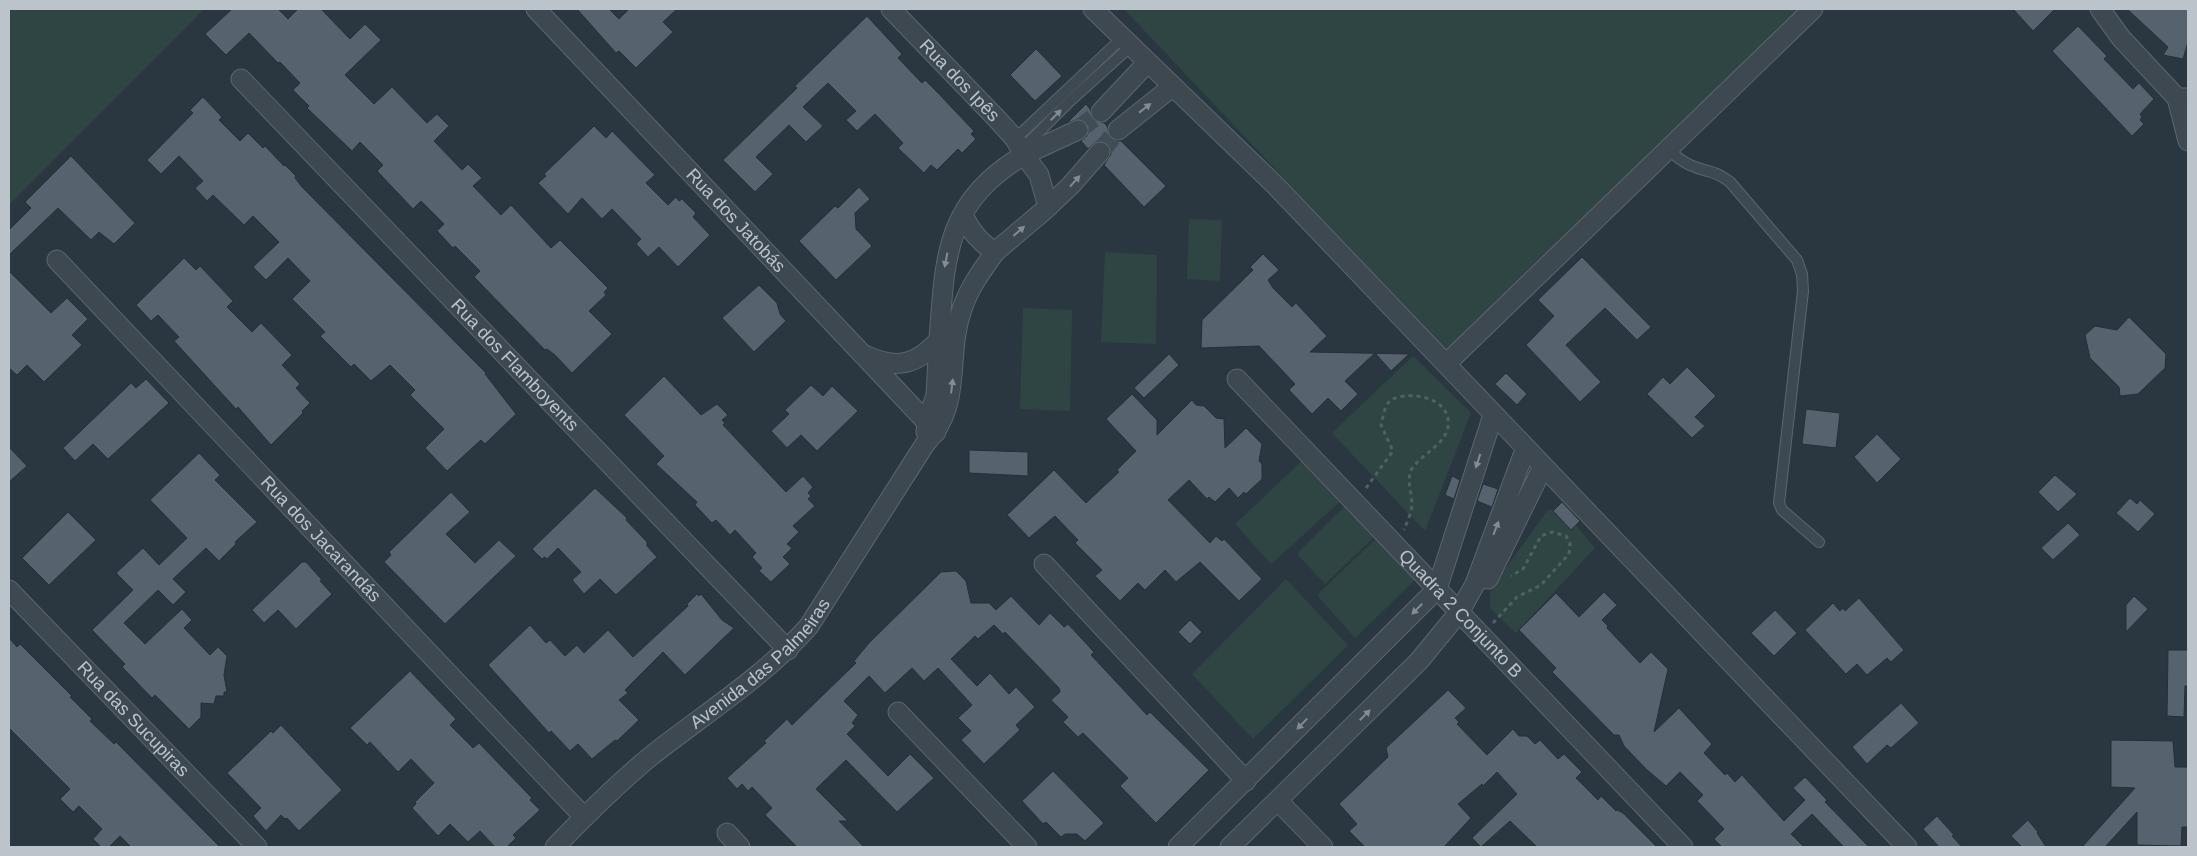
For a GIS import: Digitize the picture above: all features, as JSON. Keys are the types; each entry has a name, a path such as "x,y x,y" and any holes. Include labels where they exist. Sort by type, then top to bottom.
{"street":[{"name":"Rua dos Jatobás","path":"536,9 932,427"},
{"name":"Rua dos Ipês","path":"891,9 1020,148"},
{"path":"1094,9 1147,63 1276,186 1446,364 1525,450 1907,847"},
{"path":"1446,364 1667,148 1813,9"},
{"path":"2100,9 2121,38 2183,98 2188,141"},
{"path":"1147,63 1104,110 1121,127 1172,87"},
{"name":"Rua dos Flamboyents","path":"242,79 788,650"},
{"name":"Avenida das Palmeiras","path":"932,427 947,258 963,214 974,196 1020,148 1078,130"},
{"path":"1020,148 1038,175 1048,206"},
{"name":"Avenida das Palmeiras","path":"555,847 584,817 650,758 788,650 809,626 840,579 932,427 952,387 954,344 962,309 978,274 996,252 1071,185 1100,152"},
{"path":"963,214 970,230 982,243 996,252"},
{"name":"Rua dos Jacarandás","path":"57,260 584,817"},
{"path":"865,355 884,364 901,364 918,359 939,340"},
{"path":"884,364 932,427"},
{"name":"Quadra 2 Conjunto B","path":"1237,379 1683,847"},
{"path":"1180,847 1437,589 1494,415"},
{"path":"1461,613 1474,584 1525,450"},
{"path":"1230,847 1419,661 1461,613 1488,578 1543,467"},
{"path":"1044,564 1246,781"},
{"name":"Rua das Sucupiras","path":"9,590 257,847"},
{"path":"898,712 1027,847"},
{"path":"1278,801 1323,847"},
{"path":"727,833 740,847"}],"lane":[{"path":"1020,148 1126,42"},
{"path":"1667,148 1690,166 1717,172 1730,182 1797,260 1802,274 1803,291 1779,503 1782,510 1819,542"}],"path":[{"path":"1354,502 1393,451 1381,424 1388,403 1395,398 1424,396 1442,405 1448,416 1448,428 1441,441 1412,468 1409,476 1412,506 1399,547"},
{"path":"1481,636 1517,597 1541,585 1569,554 1570,543 1566,536 1552,532 1541,536 1523,569 1512,576 1488,578"}],"green space":[{"path":"9,9 204,9 9,205"},
{"path":"1124,9 1804,9 1452,356"},
{"path":"1189,219 1222,220 1220,281 1187,279"},
{"path":"1105,252 1157,255 1156,344 1101,342"},
{"path":"1023,308 1072,310 1070,411 1020,409"},
{"path":"1413,356 1471,413 1425,531 1332,433"},
{"path":"1304,459 1342,500 1271,564 1235,524"},
{"path":"1349,502 1377,534 1325,584 1297,554"},
{"path":"1548,510 1563,510 1595,548 1516,633 1490,608 1490,593 1495,583"},
{"path":"1379,536 1418,577 1355,638 1317,595"},
{"path":"1286,579 1348,645 1253,739 1192,674"}],"building":[{"path":"232,9 278,9 288,19 298,9 321,9 350,39 365,24 381,40 345,75 374,104 392,87 427,123 437,114 449,126 434,141 462,170 468,164 482,178 473,186 501,215 511,205 551,248 560,240 608,288 604,292 606,295 589,311 612,334 572,373 555,355 547,349 545,350 474,277 480,271 455,246 453,248 437,231 444,224 421,201 413,209 377,171 383,165 360,142 352,151 307,108 309,106 293,90 300,83 249,33 226,55 205,34"},
{"path":"577,9 609,9 619,19 629,9 677,9 663,22 673,32 636,68 619,51 616,53"},
{"path":"2013,9 2055,9 2033,31"},
{"path":"2127,9 2188,9 2188,42 2183,59 2163,55 2168,47"},
{"path":"867,16 902,54 898,58 922,83 925,80 939,94 974,131 971,134 976,139 962,153 958,149 937,170 931,165 924,173 898,148 903,143 875,114 857,131 846,120 856,111 828,83 803,107 823,126 806,142 789,125 756,157 773,174 755,192 723,160"},
{"path":"2078,26 2107,56 2104,59 2133,89 2139,83 2154,99 2140,114 2142,117 2140,120 2144,124 2132,136 2052,51"},
{"path":"1036,49 1062,76 1035,101 1010,75"},
{"path":"203,97 222,117 219,120 240,141 248,133 263,148 265,146 285,165 296,176 295,178 302,187 486,373 516,414 485,444 481,440 447,471 425,448 444,429 410,395 415,390 390,365 371,381 354,364 351,367 320,336 325,332 292,299 310,281 288,258 266,280 253,267 279,242 253,216 244,225 213,195 207,201 195,188 203,181 179,156 161,174 147,160 193,113 190,110"},
{"path":"1086,104 1090,109 1093,120 1104,123 1107,126 1110,137 1114,141 1121,141 1166,186 1144,207 1104,165 1111,154 1108,144 1097,141 1088,149 1081,141 1087,136 1088,125 1079,119 1067,123"},
{"path":"594,126 606,138 612,131 655,175 646,183 668,205 676,197 679,201 682,199 696,213 693,217 710,235 678,267 659,247 648,257 636,244 641,239 612,209 602,219 582,198 568,214 538,183 546,176 544,174"},
{"path":"71,156 135,223 114,244 99,232 91,240 58,208 9,255 9,230 31,208 25,202"},
{"path":"859,187 870,199 855,213 856,229 872,246 836,280 799,241 835,206 838,208"},
{"path":"1263,254 1279,270 1268,280 1273,288 1292,307 1296,303 1327,336 1310,352 1375,353 1345,381 1358,394 1341,411 1328,398 1312,414 1289,390 1295,384 1259,346 1201,348 1202,320 1253,270 1250,267"},
{"path":"1582,257 1651,327 1637,340 1605,308 1566,345 1601,382 1580,402 1526,345 1554,316 1538,300"},
{"path":"184,258 196,270 200,266 233,301 227,307 252,332 261,323 292,355 282,365 300,384 296,388 310,403 302,411 303,413 271,445 238,407 236,409 174,341 179,337 158,315 151,321 136,305"},
{"path":"9,271 51,313 67,298 88,319 72,335 82,345 44,382 27,365 17,375 9,368"},
{"path":"759,285 777,303 780,314 786,321 754,352 722,318"},
{"path":"2129,317 2166,354 2165,368 2138,394 2120,396 2119,387 2090,358 2085,335 2095,326 2117,330"},
{"path":"1375,353 1409,354 1391,371"},
{"path":"1169,354 1179,365 1144,398 1134,388"},
{"path":"1687,367 1716,396 1695,417 1705,426 1692,438 1647,394 1663,377 1670,384"},
{"path":"1506,373 1527,394 1517,405 1495,384"},
{"path":"664,376 701,415 717,404 728,415 722,420 725,423 723,425 786,492 803,476 813,487 808,493 811,496 808,499 815,506 793,526 799,532 787,544 792,548 783,557 790,564 771,582 759,571 762,568 752,557 756,553 735,530 730,535 716,520 712,523 695,505 697,502 656,464 664,456 624,415"},
{"path":"146,379 169,403 108,459 93,444 75,461 63,448 131,383 136,388"},
{"path":"811,385 823,396 832,386 858,411 817,451 801,435 787,448 771,431 789,414 785,410"},
{"path":"1132,394 1157,420 1157,435 1192,400 1196,405 1204,406 1216,418 1224,419 1225,448 1246,428 1262,444 1259,461 1262,464 1262,479 1246,494 1244,492 1238,498 1229,488 1215,502 1209,497 1207,499 1189,480 1168,500 1210,543 1216,536 1222,541 1224,539 1262,579 1239,601 1200,562 1176,582 1165,570 1145,590 1138,583 1120,601 1095,576 1102,570 1075,543 1078,540 1055,516 1029,538 1007,515 1054,470 1086,503 1119,472 1117,470 1136,451 1106,419"},
{"path":"1806,409 1840,413 1836,448 1802,444"},
{"path":"1877,434 1901,459 1877,483 1854,457"},
{"path":"9,447 27,466 9,482"},
{"path":"969,450 1028,452 1028,476 969,473"},
{"path":"199,453 220,475 215,480 257,522 235,542 236,544 219,561 206,548 173,579 186,592 173,605 158,590 124,623 145,644 182,609 192,620 184,628 210,655 218,647 227,656 224,675 227,692 224,692 224,696 216,696 214,704 201,703 201,717 189,729 155,695 152,698 122,667 125,664 92,630 133,590 116,573 143,548 159,565 187,538 150,500"},
{"path":"2055,475 2077,494 2058,512 2038,492"},
{"path":"1452,476 1460,480 1454,499 1445,495"},
{"path":"1483,484 1498,489 1492,507 1477,501"},
{"path":"595,488 627,518 626,520 647,542 647,546 657,557 616,595 600,579 584,594 572,580 581,572 558,548 547,559 545,557 542,559 532,549"},
{"path":"451,492 470,512 446,534 475,563 499,540 516,556 445,624 384,562 391,555 389,552"},
{"path":"2130,498 2137,504 2140,500 2155,514 2138,532 2116,513"},
{"path":"1562,502 1580,521 1571,530 1553,511"},
{"path":"68,512 96,540 49,585 22,558"},
{"path":"2068,523 2080,535 2053,560 2041,548"},
{"path":"302,562 306,562 332,594 296,629 278,610 264,623 252,610"},
{"path":"956,571 966,581 971,603 989,603 996,610 1011,596 1039,625 1050,613 1064,627 1068,624 1094,652 1091,655 1147,715 1150,712 1209,770 1156,823 1120,786 1128,778 1083,733 1078,737 1063,722 1068,717 1051,700 1060,692 1059,688 1005,632 1003,634 994,625 978,639 975,636 951,659 977,686 990,673 1009,694 1016,687 1035,707 1016,725 1020,730 984,764 961,740 971,731 958,718 972,705 938,668 924,681 912,668 885,693 869,676 844,701 858,715 852,723 855,726 847,734 888,776 910,754 934,778 897,812 846,760 816,789 848,821 839,821 864,847 797,847 765,815 772,808 752,787 748,791 742,784 737,789 727,778 766,743 764,741 787,719 792,725 856,663 854,661 869,643 941,572"},
{"path":"1604,592 1617,605 1602,620 1608,626 1607,628 1640,663 1651,652 1668,669 1654,732 1679,708 1712,744 1704,753 1725,775 1727,773 1735,782 1742,775 1784,821 1805,800 1793,788 1805,777 1827,800 1825,802 1869,847 1844,847 1812,814 1791,834 1804,847 1722,847 1714,839 1724,829 1697,801 1703,795 1680,772 1666,786 1646,769 1624,746 1619,735 1614,735 1552,672 1556,668 1519,630 1556,593 1579,617"},
{"path":"697,594 699,596 701,594 722,620 734,628 685,675 663,652 625,690 628,693 619,700 639,720 617,741 615,740 592,759 578,744 570,751 551,731 549,733 488,665 530,625 546,643 550,640 565,656 577,645 584,653 608,630 633,657 688,606 687,604"},
{"path":"2134,596 2148,609 2126,632 2126,605"},
{"path":"1859,598 1904,650 1891,662 1887,658 1867,675 1857,664 1846,674 1805,630 1833,603 1840,611 1843,608 1845,611"},
{"path":"1775,610 1797,633 1774,656 1751,633"},
{"path":"1190,620 1202,632 1190,644 1178,632"},
{"path":"9,638 17,647 20,644 72,696 70,697 92,719 90,721 114,744 116,742 220,847 131,847 120,836 109,847 101,847 93,839 102,829 79,806 73,812 60,799 70,789 9,728"},
{"path":"2168,650 2188,650 2188,686 2185,686 2184,717 2167,716"},
{"path":"410,671 456,719 450,725 473,748 479,743 532,798 530,800 540,810 513,835 516,838 507,847 495,847 480,831 468,842 450,824 438,836 412,808 416,804 415,802 434,783 411,759 398,772 370,742 367,745 350,728"},
{"path":"1448,690 1466,708 1455,718 1459,722 1457,724 1487,755 1513,729 1519,736 1527,736 1535,744 1540,740 1558,759 1564,754 1582,772 1576,778 1598,800 1601,796 1616,811 1623,813 1657,847 1537,847 1510,821 1481,847 1472,838 1517,794 1497,772 1483,786 1482,784 1458,804 1471,818 1444,847 1365,847 1349,831 1357,824 1339,804 1388,757 1386,748"},
{"path":"1901,703 1919,723 1891,748 1887,745 1867,764 1852,747"},
{"path":"281,725 342,790 299,831 287,818 285,819 281,815 266,831 253,816 261,808 227,773 271,731 273,733"},
{"path":"2111,740 2173,741 2175,767 2188,767 2188,827 2182,827 2181,846 2137,845 2137,812 2105,847 2082,847 2135,788 2111,787"},
{"path":"1053,771 1104,823 1085,841 1077,834 1065,834 1061,837 1046,822 1043,824 1022,801"},
{"path":"1937,816 1962,847 1939,847 1923,829"},
{"path":"2028,820 2038,832 2046,847 2022,847 2011,836"}],"tunnel":[{"path":"1078,130 1101,112"},
{"path":"1100,152 1118,130"}]}
